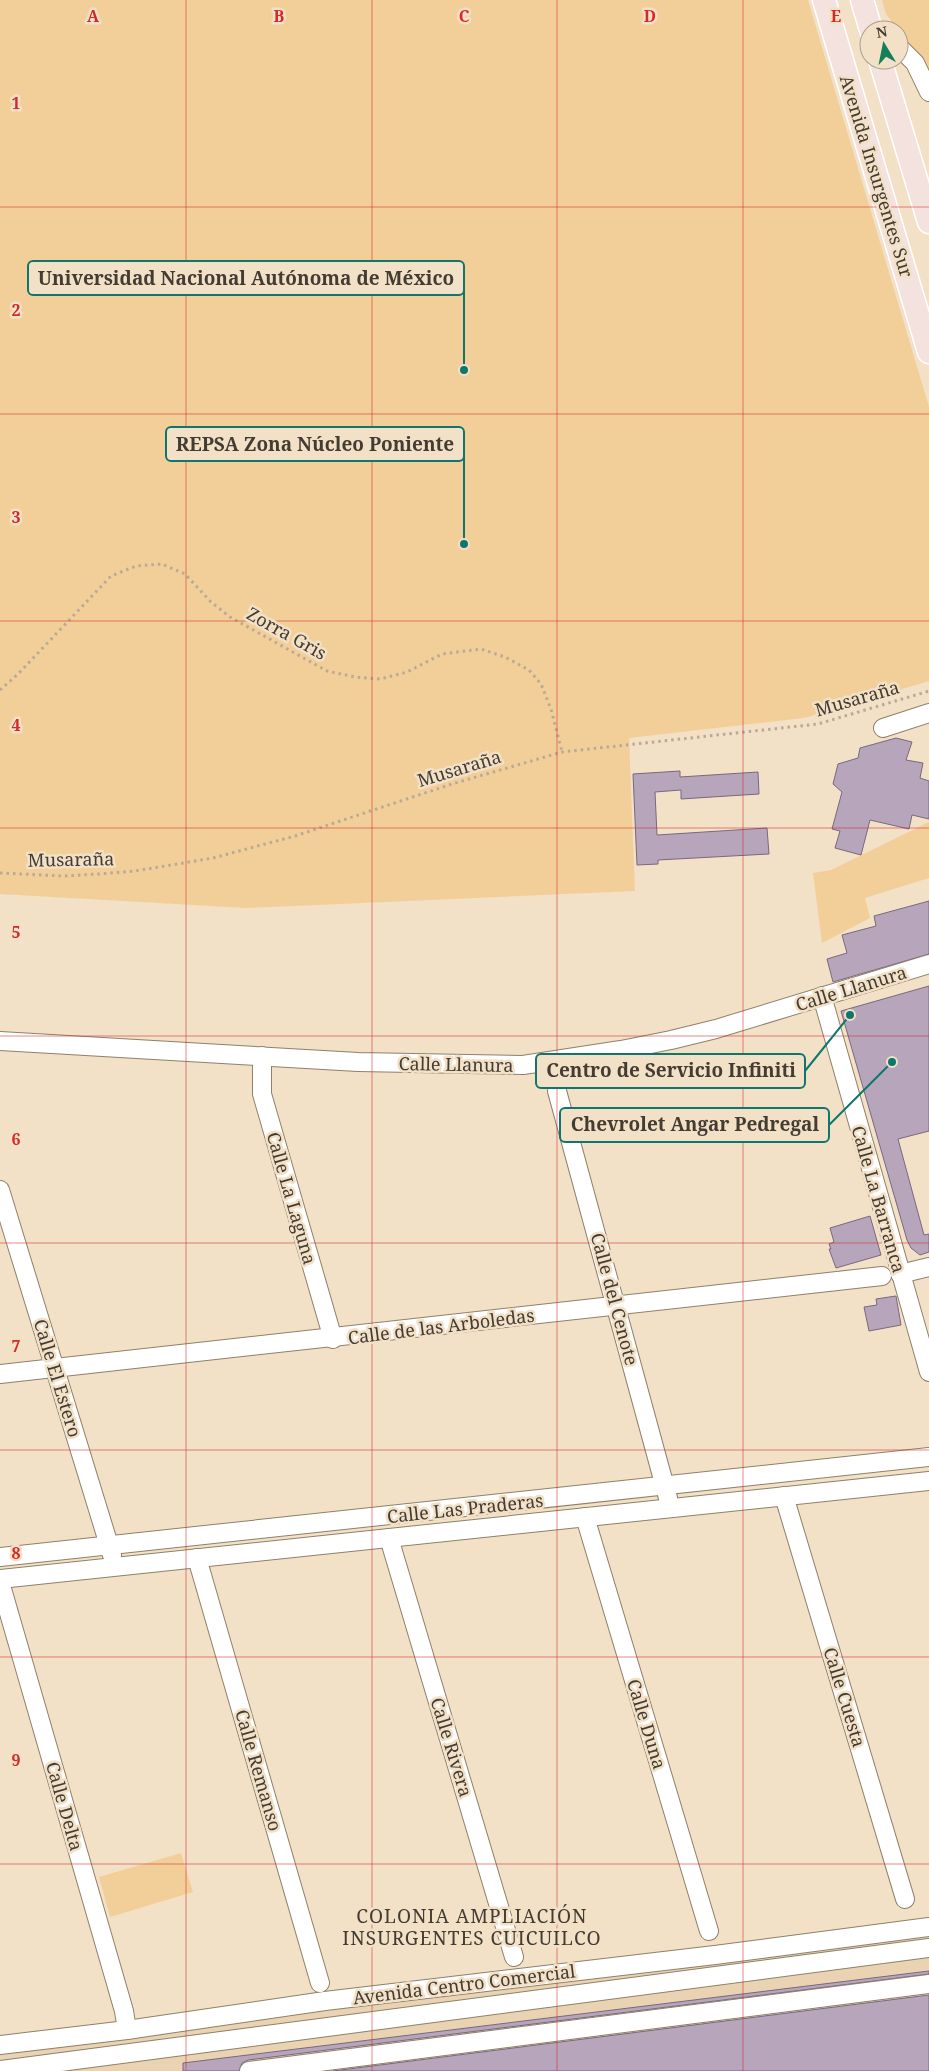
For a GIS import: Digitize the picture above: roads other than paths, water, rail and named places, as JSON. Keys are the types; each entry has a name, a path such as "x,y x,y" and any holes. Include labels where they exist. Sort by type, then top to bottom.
{"main road":[{"name":"Avenida Insurgentes Sur","path":"824,0 929,352"},
{"name":"Avenida Insurgentes Sur","path":"883,70 929,222"}],"street":[{"path":"909,57 915,63 929,92"},
{"path":"883,728 929,714"},
{"name":"Calle Llanura","path":"0,1041 465,1065 504,1066 539,1064 671,1040 716,1029 929,964"},
{"name":"Calle La Barranca","path":"822,996 929,1372"},
{"name":"Calle La Laguna","path":"262,1056 262,1094 333,1338"},
{"name":"Calle del Cenote","path":"557,1091 671,1508"},
{"name":"Calle El Estero","path":"0,1190 115,1567"},
{"path":"900,1274 929,1267"},
{"name":"Calle de las Arboledas","path":"0,1374 882,1276"},
{"name":"Calle Las Praderas","path":"0,1557 665,1487 929,1457"},
{"name":"Calle Las Praderas","path":"0,1580 929,1481"},
{"name":"Calle Cuesta","path":"784,1496 905,1898"},
{"name":"Calle Duna","path":"585,1517 709,1931"},
{"name":"Calle Rivera","path":"389,1538 514,1957"},
{"name":"Calle Remanso","path":"197,1558 320,1983"},
{"name":"Calle Delta","path":"0,1580 124,2011 127,2030"},
{"name":"Avenida Centro Comercial","path":"0,2045 127,2030 325,2001 715,1955 929,1927"},
{"path":"0,2070 929,1948"},
{"path":"249,2071 929,1984"}],"place":[{"name":"Universidad Nacional Autónoma de México","path":"464,370"},
{"name":"REPSA Zona Núcleo Poniente","path":"464,544"},
{"name":"Centro de Servicio Infiniti","path":"850,1015"},
{"name":"Chevrolet Angar Pedregal","path":"892,1062"}],"district":[{"name":"COLONIA AMPLIACIÓN INSURGENTES CUICUILCO","path":"472,1927"}]}
